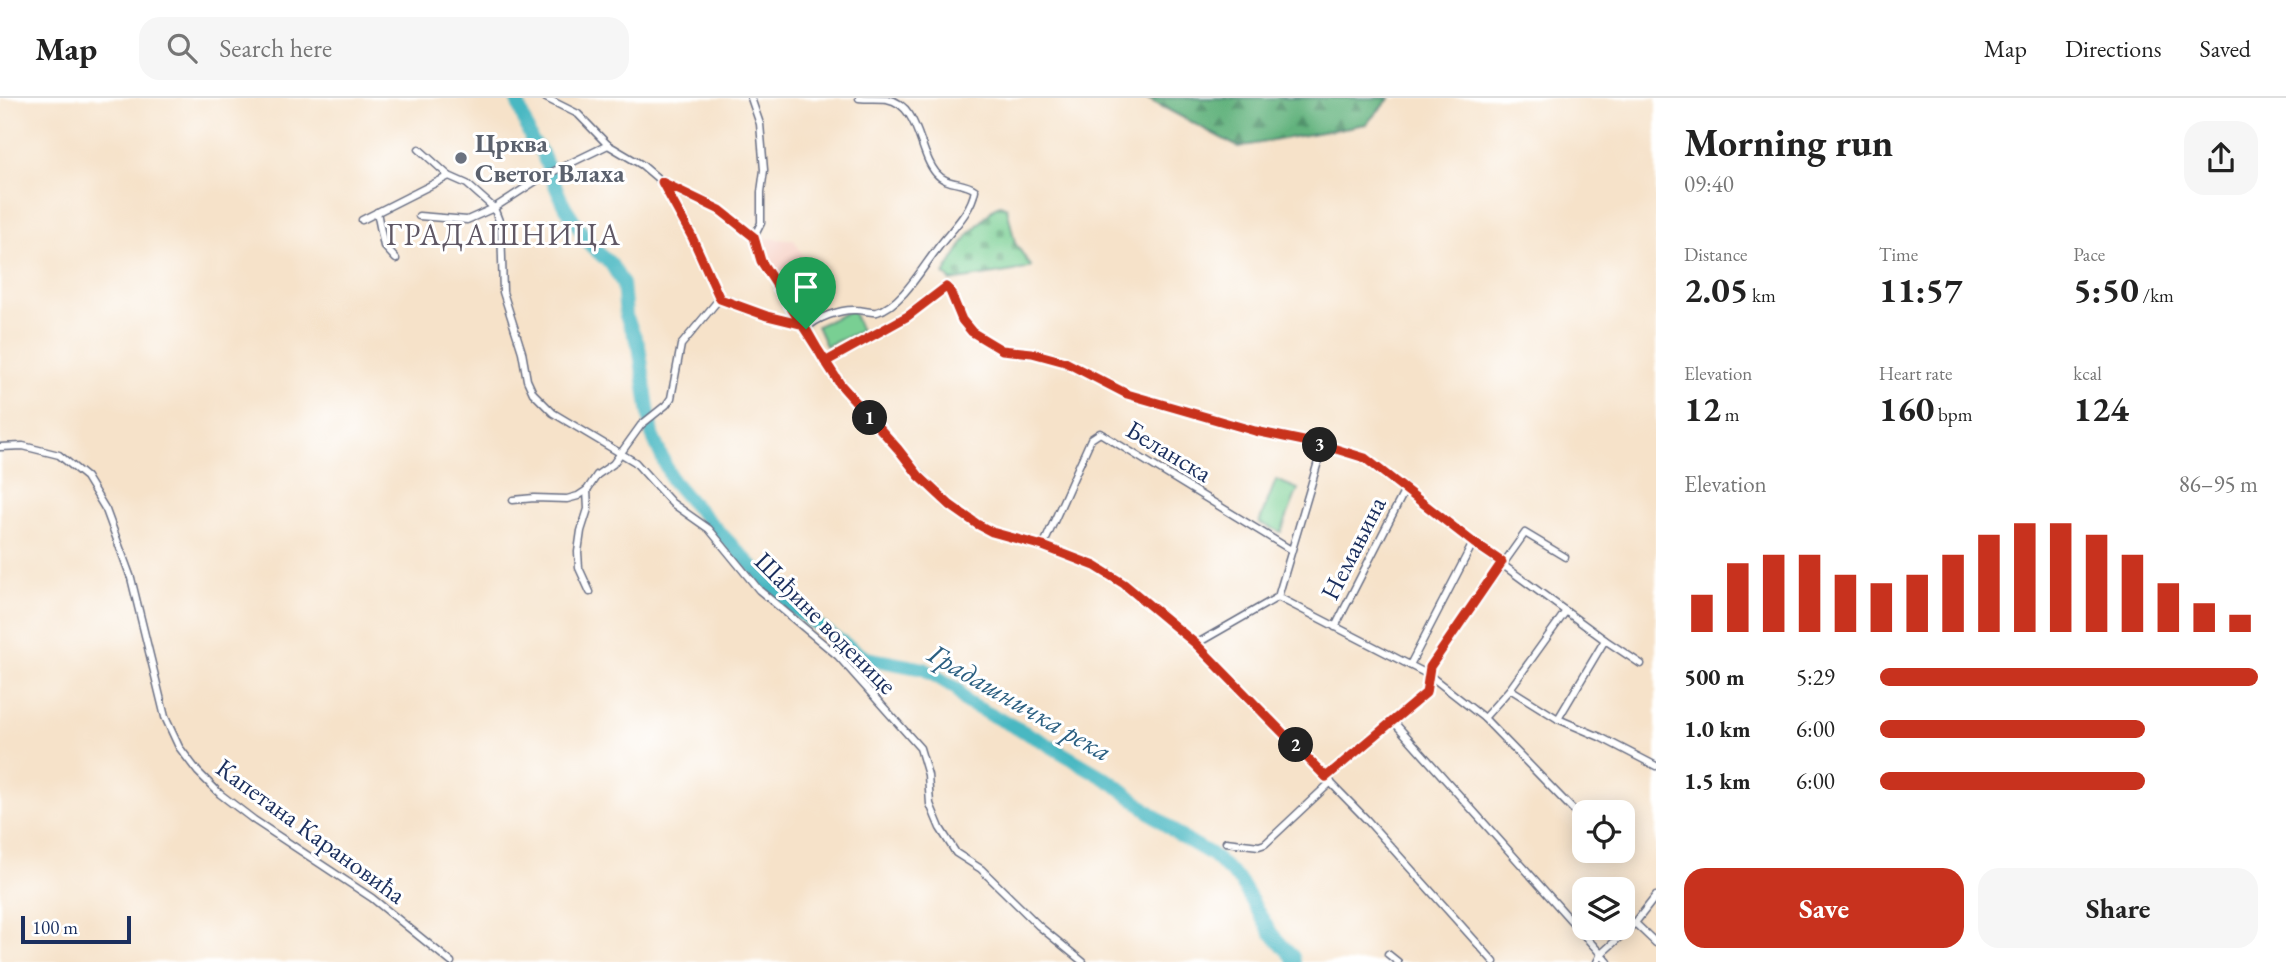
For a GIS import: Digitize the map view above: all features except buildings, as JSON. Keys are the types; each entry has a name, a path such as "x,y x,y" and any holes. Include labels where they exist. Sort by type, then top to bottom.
{"street":[{"path":"546,98 578,114 608,145 642,165 662,182 720,210 754,237 761,261 840,384 937,494 992,532 1043,546 1095,566 1114,577 1196,644 1329,779 1494,962"},
{"path":"751,98 760,124 764,170 761,223 754,237"},
{"path":"662,182 692,237 720,299 805,327 832,315 853,310 876,312 890,304 920,275 936,249 961,218 975,190 972,187 949,183 937,175 928,161 908,112 901,106 888,99 859,98"},
{"path":"419,216 467,220 494,208 557,169 608,145"},
{"path":"419,149 449,176 467,184 494,208 501,226 503,292 533,393 553,413 620,453"},
{"path":"362,220 449,176"},
{"path":"377,212 384,246 396,259"},
{"path":"825,362 908,316 946,287 962,320 972,332 1002,350 1032,353 1065,362 1127,394 1255,431 1323,445 1365,458 1474,543 1641,664"},
{"path":"513,500 567,499 587,490 597,475 613,464 641,425 671,398 681,345 720,299"},
{"name":"Беланска","path":"1043,546 1091,439 1100,433 1291,550"},
{"path":"1196,644 1278,597 1323,445"},
{"name":"Капетана Карановића","path":"0,447 23,446 59,455 86,477 106,510 121,549 169,727 179,747 198,772 220,794 254,820 372,898 451,962"},
{"name":"Шађине воденице","path":"620,453 635,462 672,503 709,529 759,590 838,656 920,748 928,775 930,804 940,828 956,853 981,869 1039,926 1083,962"},
{"name":"Немањина","path":"1335,627 1406,488"},
{"path":"587,490 588,509 578,552 579,568 590,592"},
{"path":"1226,842 1259,846 1265,844 1329,779 1426,693 1430,667 1525,533 1565,557"},
{"path":"1410,665 1474,543"},
{"path":"1278,597 1429,675 1484,718 1572,809"},
{"path":"1484,718 1510,689 1566,611"},
{"path":"1558,719 1605,640"},
{"path":"1510,689 1558,719 1656,766"},
{"path":"1393,721 1608,962"},
{"path":"1656,896 1635,923 1656,943"},
{"path":"1597,962 1601,954 1616,940"},
{"path":"1388,954 1398,962"}],"shaded area":[{"path":"760,238 794,240 805,259 798,268 810,316 801,318 765,263"}],"green space":[{"path":"1146,98 1390,98 1366,124 1238,147"},
{"path":"1000,205 1007,208 1015,243 1031,266 951,281 944,274 968,235"},
{"path":"852,310 861,331 826,346 817,326"},
{"path":"1276,480 1298,489 1281,532 1259,523"}],"waterway":[{"name":"Градашничка река","path":"516,98 531,139 542,153 562,202 591,246 611,264 623,284 626,316 639,346 652,435 672,480 689,500 791,607 833,636 866,658 924,669 957,689 966,702 1040,740 1113,783 1180,836 1211,854 1240,881 1271,933 1293,957 1294,962"}],"place":[{"name":"Црква Светог Влаха","path":"461,158"}],"district":[{"name":"ГРАДАШНИЦА","path":"504,234"}],"route":[{"path":"806,329 804,325 767,316 720,299 692,237 662,182 720,210 754,237 761,261 804,325 825,362 840,384 937,494 963,515 992,532 1043,546 1095,566 1124,584 1196,644 1326,777 1426,693 1430,667 1502,562 1365,458 1323,445 1255,431 1127,394 1065,362 1032,353 1002,350 972,332 962,320 946,287 908,316 825,362 806,329"}]}
